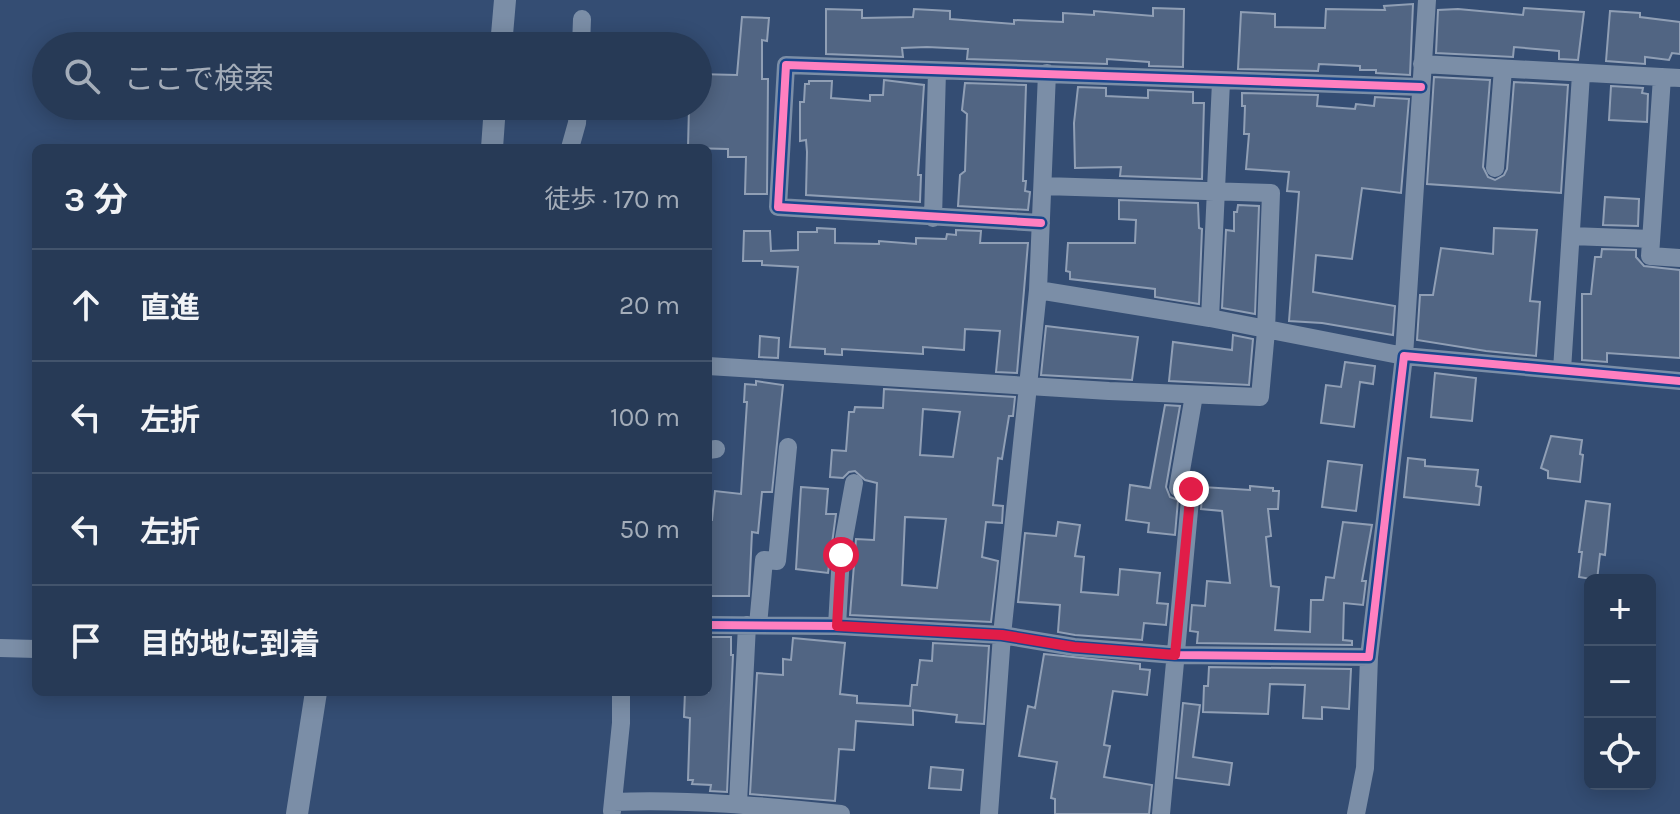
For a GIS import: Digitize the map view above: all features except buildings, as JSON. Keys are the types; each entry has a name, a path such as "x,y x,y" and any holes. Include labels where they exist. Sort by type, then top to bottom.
{"street":[{"path":"502,32 505,0"},
{"path":"1356,814 1365,768 1369,657 1404,356 1427,0"},
{"path":"582,19 582,32"},
{"path":"1422,64 1671,78 1650,256 1680,258"},
{"path":"1041,223 778,207 786,65 1421,87"},
{"path":"1495,168 1503,69"},
{"path":"933,218 937,71"},
{"path":"989,814 1002,635 1038,290 1047,73"},
{"path":"1562,370 1581,74"},
{"path":"1210,318 1221,82"},
{"path":"492,144 494,120"},
{"path":"571,144 577,120"},
{"path":"712,366 1260,397 1266,331 1271,193 1043,186"},
{"path":"1571,236 1651,239"},
{"path":"1038,290 1210,318 1404,356 1680,381"},
{"path":"1161,814 1191,489 1178,488 1194,395"},
{"path":"738,803 752,625 764,560 777,561 788,447"},
{"path":"837,626 841,555 854,483"},
{"path":"712,625 837,626 1002,635 1074,647 1175,655 1369,657"},
{"path":"0,648 32,649"},
{"path":"297,814 315,696"},
{"path":"621,696 612,808 674,800 841,814"}],"cycle path":[{"path":"1041,223 778,207 786,65 1421,87"},
{"path":"712,625 837,626 1002,635 1074,647 1175,655 1369,657 1404,356 1680,381"}],"route":[{"path":"841,555 837,626 1002,635 1074,647 1175,655 1191,489"}]}
